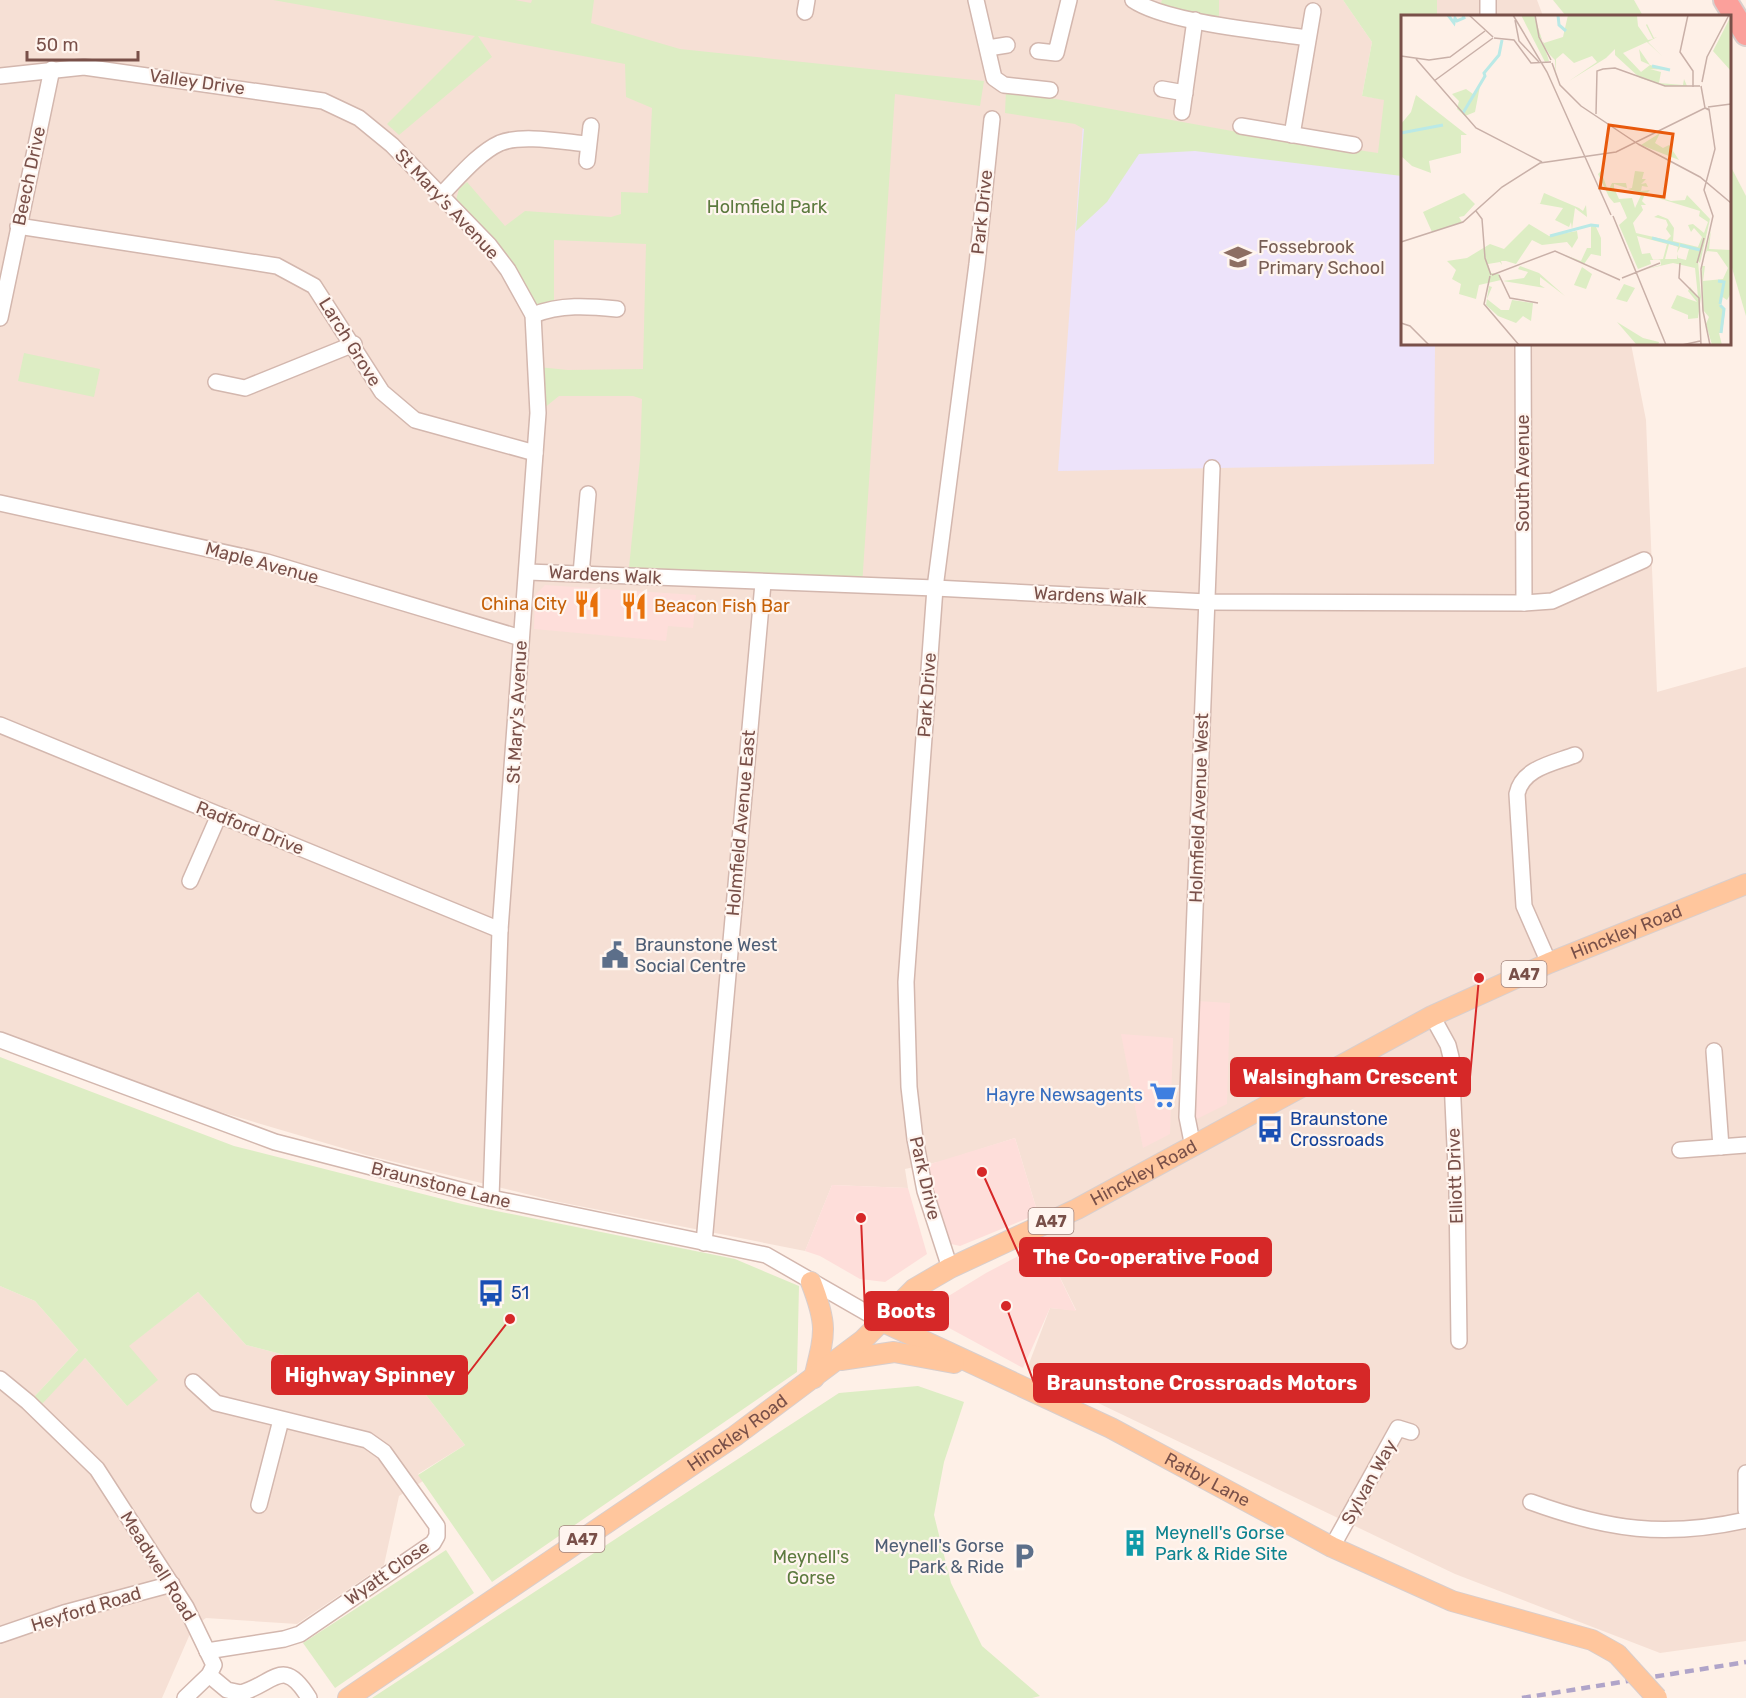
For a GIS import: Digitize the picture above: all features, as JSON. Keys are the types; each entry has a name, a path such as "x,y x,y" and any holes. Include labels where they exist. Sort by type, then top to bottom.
{"highway":[{"path":"1725,0 1746,34"}],"main road":[{"name":"Hinckley Road","path":"348,1698 735,1436 836,1361 914,1289 951,1268 1077,1209 1432,1016 1549,963 1746,884"},
{"path":"811,1282 824,1314 824,1328 814,1378"},
{"name":"Ratby Lane","path":"880,1321 1111,1428 1332,1547 1452,1601 1592,1640 1617,1654 1657,1698"},
{"path":"836,1361 894,1352 991,1371"}],"street":[{"path":"976,0 994,78 1004,85 1050,90"},
{"path":"1038,51 1056,53 1069,0"},
{"path":"1133,0 1158,11 1194,20 1307,38"},
{"path":"1292,135 1313,11"},
{"path":"1182,112 1194,20"},
{"path":"988,48 1007,45"},
{"name":"Valley Drive","path":"0,76 84,67 323,101"},
{"name":"Beech Drive","path":"0,318 52,69"},
{"path":"1162,89 1185,93"},
{"name":"St Mary's Avenue","path":"323,101 375,129 441,195 489,245 508,270 533,315 538,378 535,453 512,792 500,930 491,1198"},
{"name":"Park Drive","path":"951,1268 920,1169 909,1087 906,981 935,588 992,119"},
{"path":"587,161 591,126"},
{"path":"1241,126 1354,145"},
{"path":"441,195 477,160 500,143 516,140 588,144"},
{"name":"Larch Grove","path":"18,226 277,266 314,286 354,344 382,392 415,420 535,453"},
{"path":"533,315 548,309 570,306 617,309"},
{"path":"216,382 245,388 354,344"},
{"name":"South Avenue","path":"1524,345 1524,603"},
{"name":"Holmfield Avenue West","path":"1193,1147 1187,1118 1212,468"},
{"path":"581,574 588,494"},
{"name":"Maple Avenue","path":"0,503 267,561 521,638"},
{"name":"Wardens Walk","path":"528,572 935,588 1207,602 1524,603 1552,601 1644,560"},
{"name":"Holmfield Avenue East","path":"704,1243 763,583"},
{"name":"Radford Drive","path":"0,725 500,930"},
{"path":"1549,963 1524,906 1517,794 1522,779 1530,773 1575,755"},
{"path":"190,881 219,815"},
{"name":"Elliott Drive","path":"1432,1016 1448,1045 1451,1057 1457,1190 1459,1341"},
{"name":"Braunstone Lane","path":"0,1040 275,1142 491,1198 766,1255 880,1321"},
{"path":"1714,1052 1721,1147"},
{"path":"1680,1150 1746,1145"},
{"name":"Meadwell Road","path":"0,1379 28,1402 97,1469 172,1584 214,1665 209,1675"},
{"name":"Wyatt Close","path":"193,1382 216,1403 367,1440 384,1452 437,1526 437,1536 433,1543 300,1634 284,1639 207,1651"},
{"path":"259,1505 282,1420"},
{"name":"Sylvan Way","path":"1332,1547 1398,1428 1412,1432"},
{"path":"1746,1473 1746,1510"},
{"path":"1531,1502 1572,1517 1645,1530 1677,1532 1746,1520"},
{"name":"Heyford Road","path":"0,1635 64,1613 172,1584"},
{"path":"185,1698 209,1675 233,1695 249,1691 275,1675 283,1674 297,1680 309,1698"}],"shaded area":[{"path":"0,0 1343,0 1372,42 1362,96 1401,102 1401,345 1631,345 1646,420 1657,692 1746,667 1746,1641 1660,1653 1455,1574 1027,1369 1050,1308 1076,1310 1043,1243 1038,1214 1015,1138 943,1161 905,1169 908,1188 832,1185 805,1251 559,1202 366,1155 0,1047"},
{"path":"1437,0 1537,0 1543,15 1437,15"},
{"name":"Fossebrook Primary School","path":"1083,123 1401,170 1401,345 1435,345 1434,464 1058,471"},
{"path":"545,585 696,595 693,628 668,626 666,641 534,629 535,595"},
{"path":"1197,1001 1230,1003 1227,1104 1193,1121"},
{"path":"1121,1034 1173,1038 1170,1134 1143,1148"},
{"path":"1015,1138 1038,1214 960,1246 951,1244 931,1185 927,1165"},
{"path":"832,1185 908,1188 927,1254 885,1282 860,1279 820,1256 805,1251"},
{"path":"1043,1243 1076,1311 1050,1308 1023,1368 938,1322 942,1300 986,1273"},
{"path":"0,1286 35,1301 78,1350 34,1397 85,1358 127,1406 128,1346 198,1292 246,1345 423,1391 465,1445 418,1474 423,1481 399,1496 384,1565 297,1624 206,1618 193,1627 162,1698 0,1698"}],"green space":[{"name":"Holmfield Park","path":"273,0 515,0 531,3 532,0 594,0 591,23 680,49 984,81 980,106 895,94 862,586 628,577 640,459 642,399 633,396 559,396 538,413 538,367 568,370 643,369 646,244 554,240 554,301 529,307 486,242 492,236 456,200 459,189 467,182 505,226 525,211 611,217 621,214 621,192 648,193 652,108 626,97 625,64 478,36 492,57 399,135 387,124 475,36"},
{"path":"1162,0 1219,0 1219,24 1158,11"},
{"path":"1343,0 1437,0 1437,15 1401,15 1401,176 1195,151 1139,154 1107,202 1076,231 1084,129 1075,124 1005,113 1006,90 1243,133 1378,153 1384,100 1362,96 1372,42"},
{"path":"1553,0 1634,0 1642,15 1565,15"},
{"path":"1731,167 1746,196 1746,316 1731,264"},
{"path":"24,353 100,369 94,397 18,381"},
{"path":"0,1057 234,1146 462,1204 735,1259 799,1286 797,1372 492,1582 418,1475 465,1445 423,1391 246,1345 198,1292 129,1346 158,1380 127,1406 85,1358 42,1404 34,1397 78,1350 35,1301 0,1286"},
{"name":"Meynell's Gorse","path":"918,1386 964,1402 944,1462 934,1515 951,1583 982,1646 1040,1696 1032,1698 372,1698 839,1393"},
{"path":"446,1550 474,1593 335,1688 303,1643"}],"railway":[{"path":"1522,1698 1746,1662"}],"place":[{"name":"Fossebrook Primary School","path":"1238,257"},
{"name":"China City","path":"587,604"},
{"name":"Beacon Fish Bar","path":"634,606"},
{"name":"Braunstone West Social Centre","path":"615,955"},
{"name":"Walsingham Crescent","path":"1479,978"},
{"name":"Hayre Newsagents","path":"1163,1095"},
{"name":"Braunstone Crossroads","path":"1270,1129"},
{"name":"The Co-operative Food","path":"982,1172"},
{"name":"Boots","path":"861,1218"},
{"name":"51","path":"491,1293"},
{"name":"Braunstone Crossroads Motors","path":"1006,1306"},
{"name":"Highway Spinney","path":"510,1319"},
{"name":"Meynell's Gorse Park & Ride Site","path":"1135,1543"},
{"name":"Meynell's Gorse Park & Ride","path":"1024,1556"}]}
